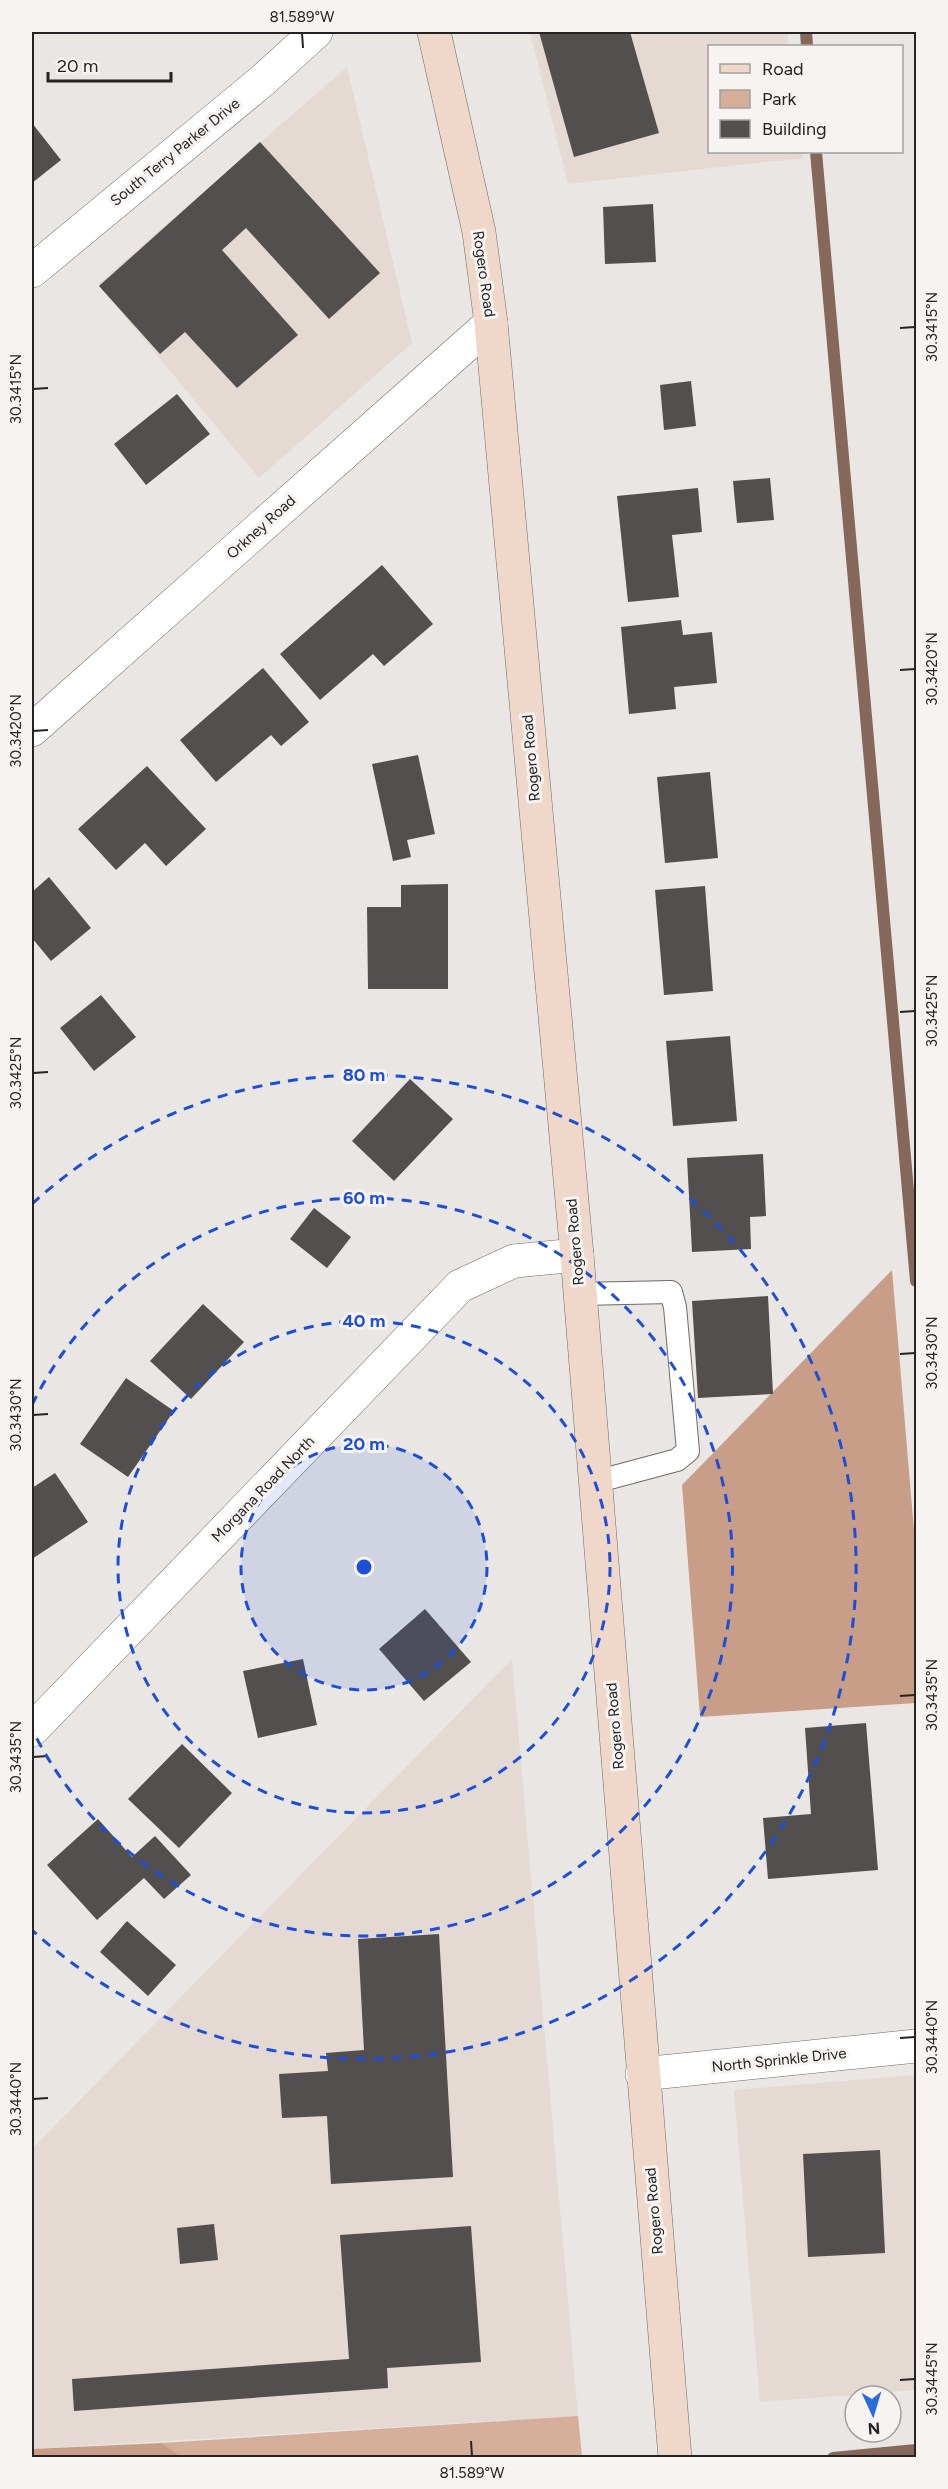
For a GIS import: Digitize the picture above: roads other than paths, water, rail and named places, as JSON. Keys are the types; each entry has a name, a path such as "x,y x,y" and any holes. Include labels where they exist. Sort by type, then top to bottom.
{"main road":[{"name":"Rogero Road","path":"434,32 479,232 491,323 577,1255 675,2457"}],"street":[{"name":"South Terry Parker Drive","path":"32,271 262,81 316,32"},
{"name":"Orkney Road","path":"32,730 491,323"},
{"name":"Morgana Road North","path":"32,1730 460,1286 514,1261 577,1255"},
{"name":"North Sprinkle Drive","path":"642,2074 916,2046"}],"lane":[{"path":"580,1294 671,1292 675,1307 688,1451 677,1460 595,1482"}],"waterway":[{"path":"806,32 807,45"},
{"path":"816,153 916,1281"},
{"path":"833,2458 916,2450"}]}
